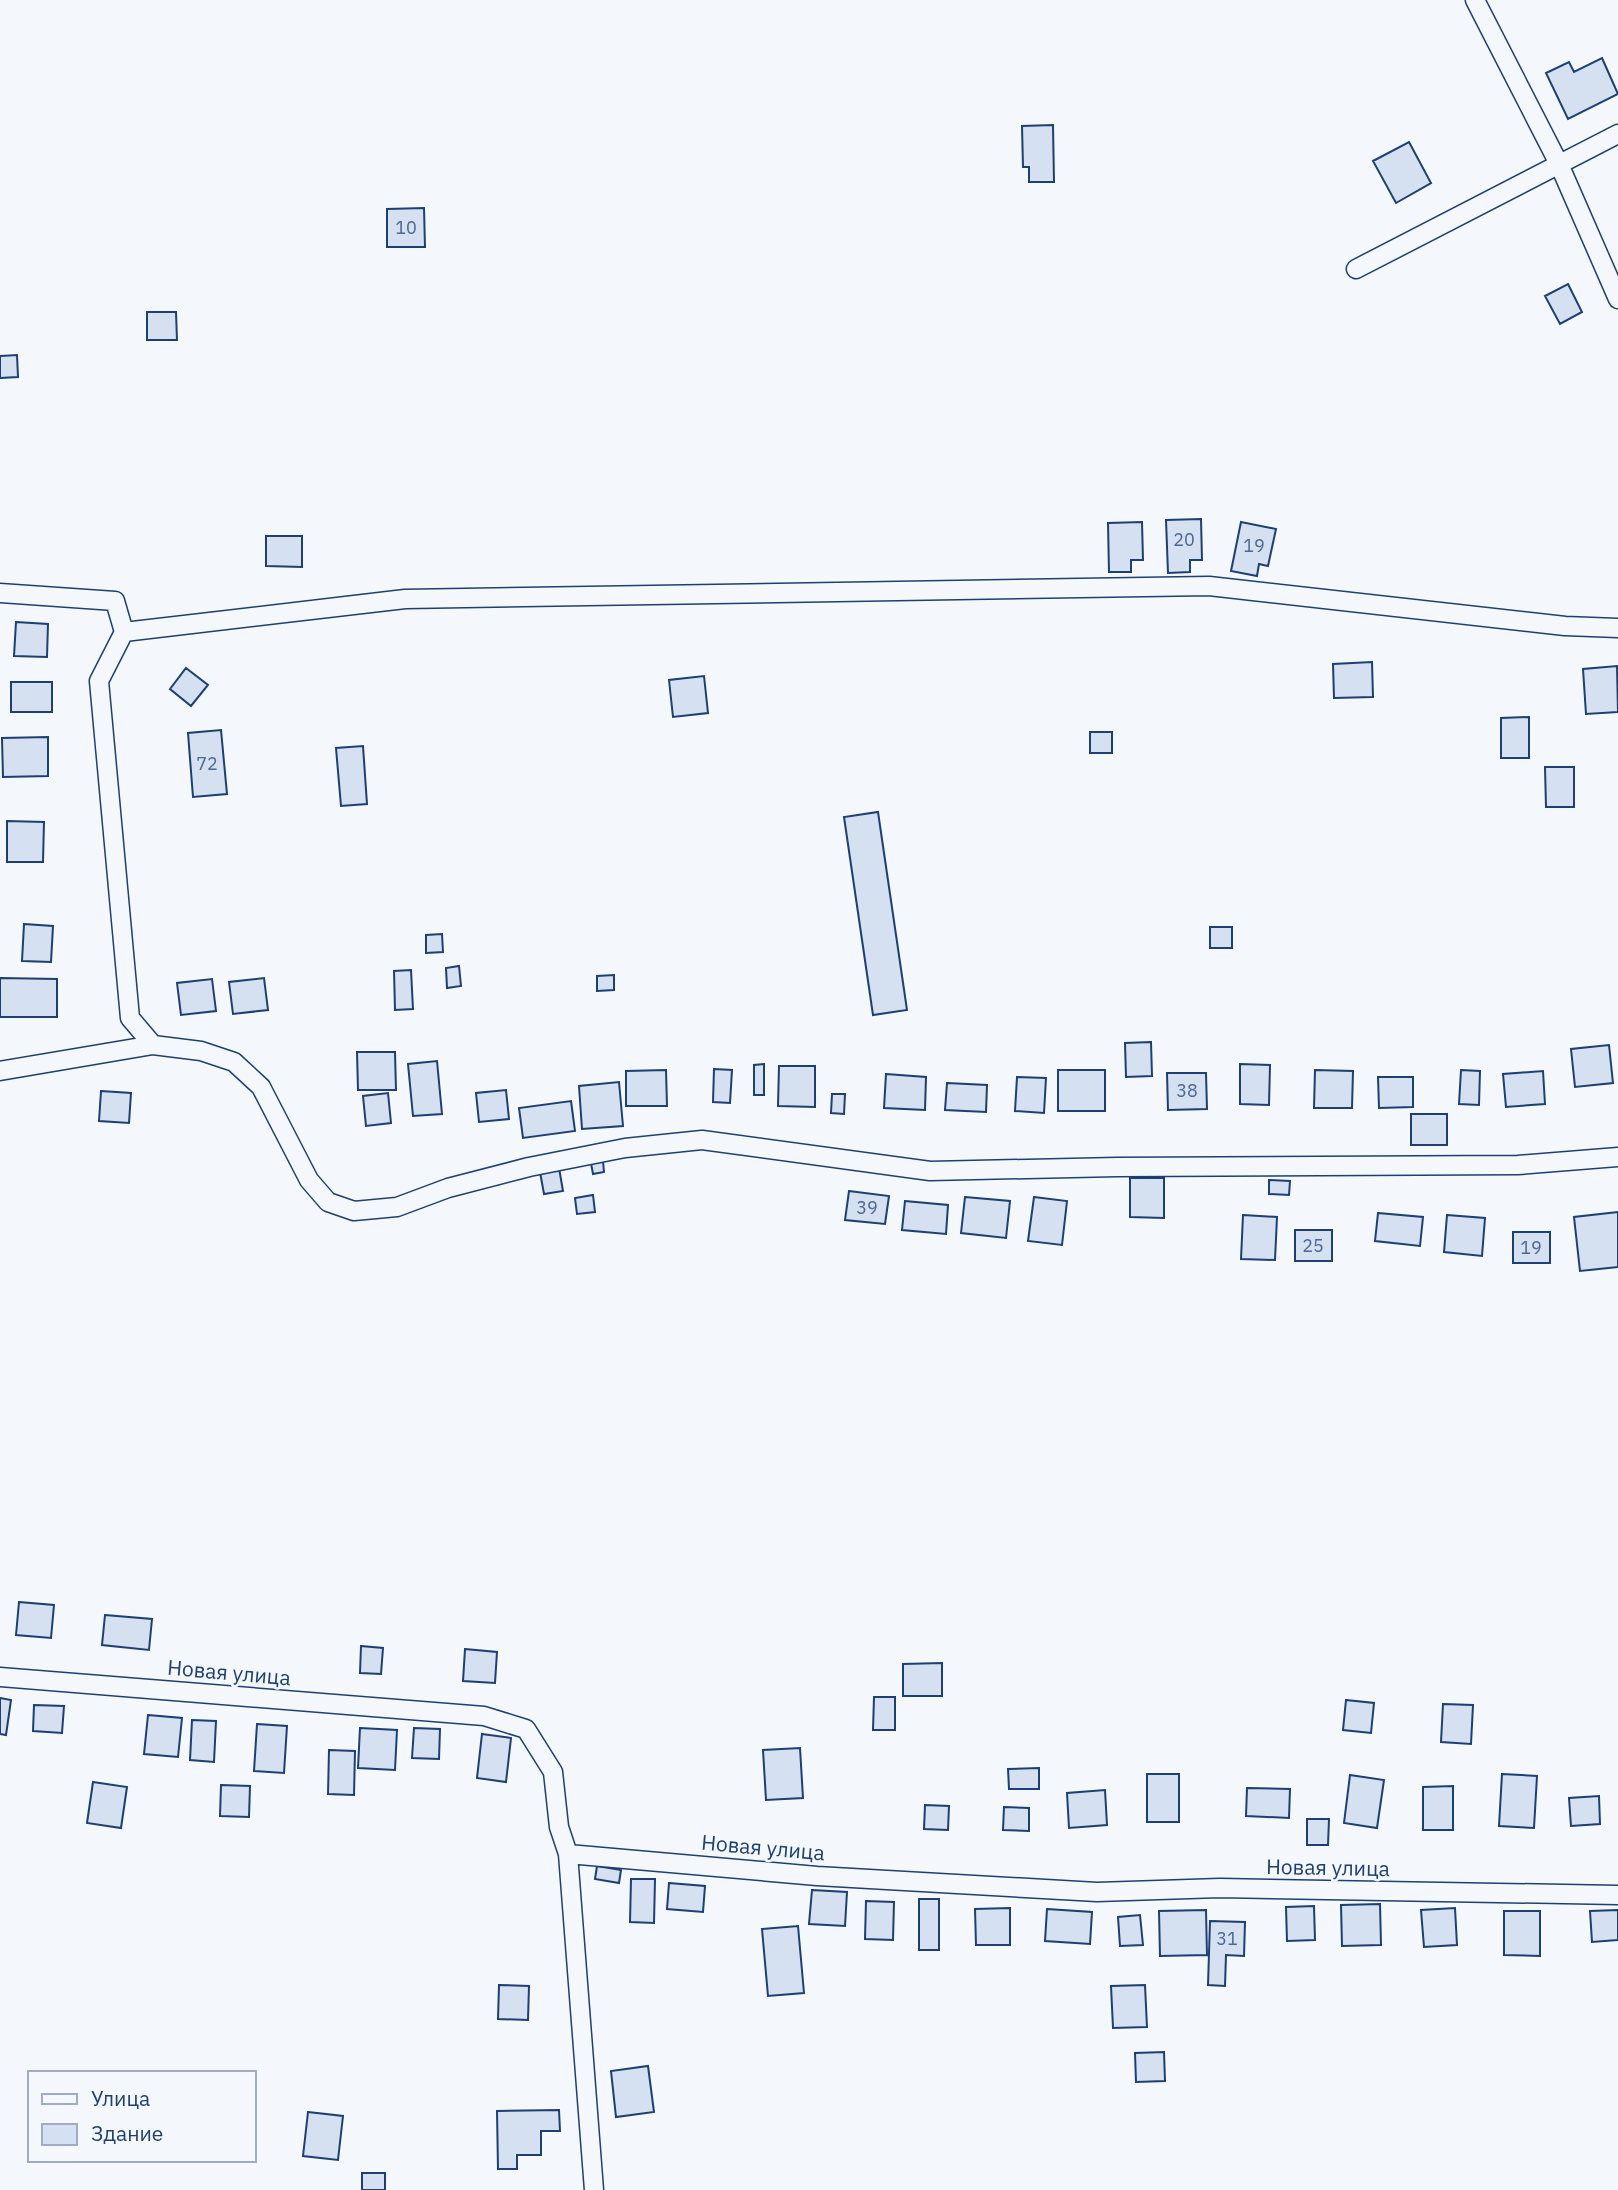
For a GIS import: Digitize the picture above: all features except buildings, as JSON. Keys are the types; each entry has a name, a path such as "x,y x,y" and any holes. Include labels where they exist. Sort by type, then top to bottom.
{"street":[{"path":"1475,0 1559,164 1618,299"},
{"path":"1356,269 1618,134"},
{"path":"124,632 405,598 1209,586 1565,626 1618,628"},
{"path":"0,593 115,601 124,632 99,681 130,1017 153,1045"},
{"path":"0,1071 153,1045 201,1051 234,1062 261,1087 309,1180 328,1202 354,1211 397,1207 448,1188 529,1167 625,1148 702,1140 930,1171 1518,1165 1618,1157"},
{"name":"Новая улица","path":"0,1677 484,1716 526,1729 553,1772 559,1827 568,1854 831,1877 1097,1892 1220,1888 1618,1895"},
{"path":"568,1854 594,2190"}]}
